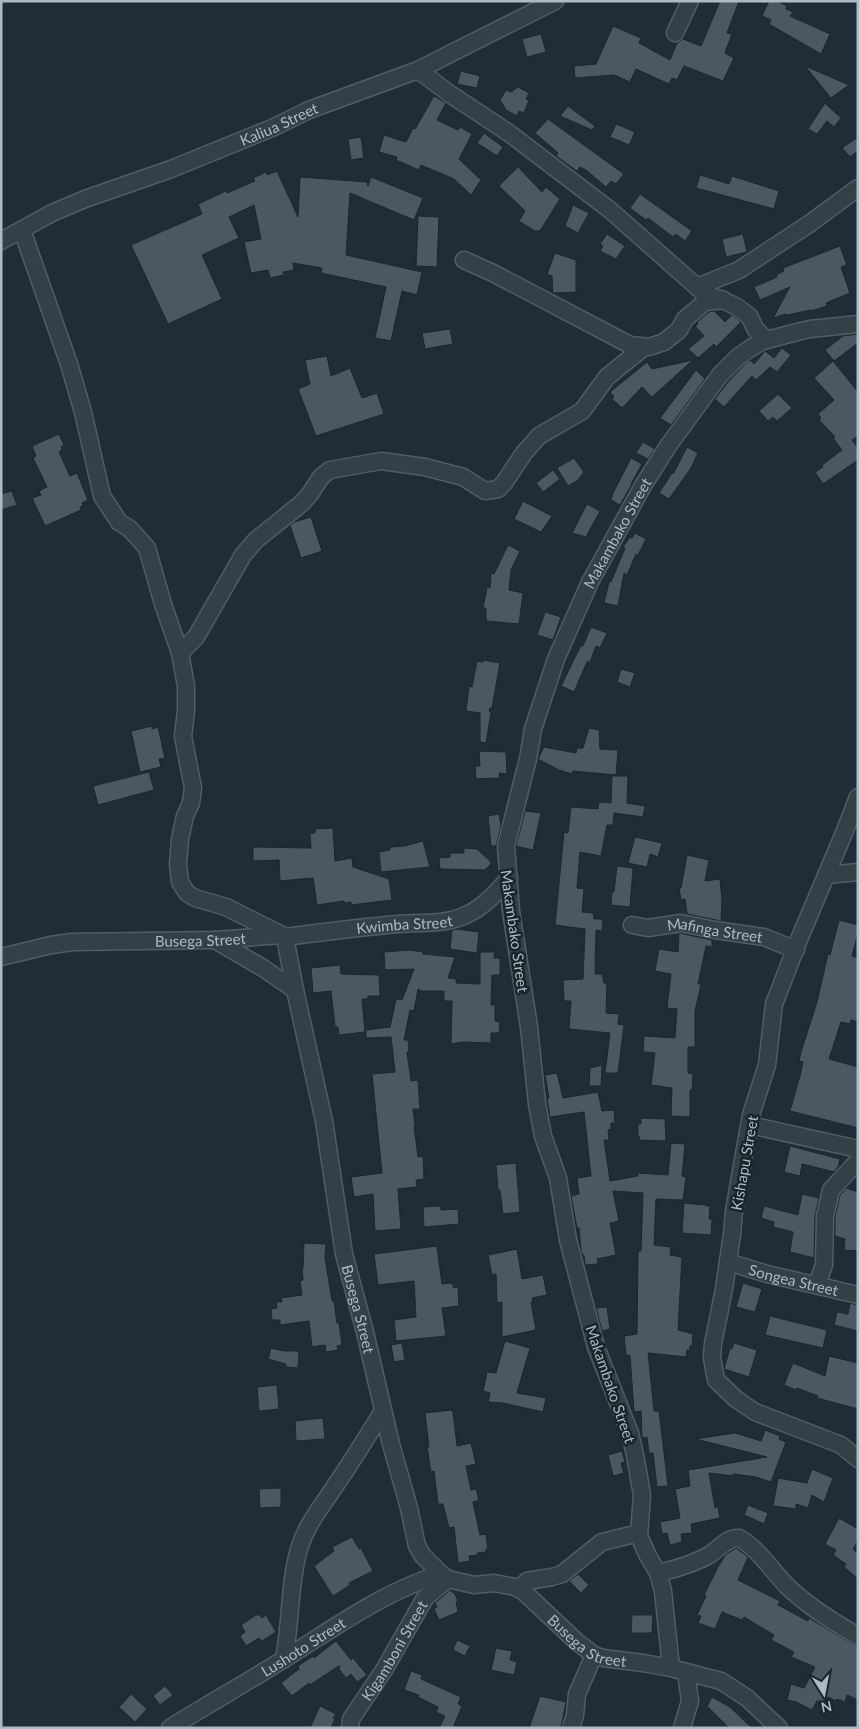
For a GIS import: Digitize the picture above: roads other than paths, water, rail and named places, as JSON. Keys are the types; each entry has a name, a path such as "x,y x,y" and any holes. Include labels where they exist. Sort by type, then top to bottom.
{"street":[{"name":"Kaliua Street","path":"1,241 52,213 86,199 170,169 272,128 308,110 418,70 555,1"},
{"path":"675,33 690,1"},
{"path":"418,70 509,134 610,210 705,294 737,307 749,316 756,330 768,340"},
{"path":"698,287 739,270 816,219 858,188"},
{"path":"22,230 69,364 84,417 102,496 119,522 130,529 148,548 163,604 180,654 186,686 183,736 193,788 191,804 185,816 180,839 178,864 180,882 187,893 195,898 226,907 284,936"},
{"path":"464,260 493,273 630,345 644,347 664,342 679,330 685,319 705,302 722,300"},
{"name":"Makambako Street","path":"682,1728 690,1701 679,1670 658,1573 648,1556 639,1533 642,1495 632,1440 596,1347 568,1240 558,1178 543,1136 511,911 506,846 533,730 556,659 590,582 644,484 668,446 720,375 748,349 768,340 810,329 858,324"},
{"path":"180,654 196,637 243,555 261,536 302,504 325,473 341,467 381,461 440,470 463,477 485,491 498,489 539,436 582,411 607,377 644,347"},
{"name":"Kishapu Street","path":"858,797 774,1004 767,1065 750,1125 734,1211 728,1262 712,1358 716,1380 725,1390 747,1407 841,1445 858,1459"},
{"path":"827,875 858,872"},
{"name":"Kwimba Street","path":"284,936 454,920 467,915 484,904 509,878"},
{"name":"Mafinga Street","path":"632,925 648,928 682,923 764,937 796,950"},
{"name":"Busega Street","path":"1,957 34,948 72,942 215,940 284,936 294,990 324,1121 344,1254 417,1546 423,1556 444,1576 468,1584 494,1583 519,1589 534,1600 577,1642 594,1655 679,1670 721,1682 739,1692 762,1711 778,1728"},
{"path":"215,940 263,968 294,990"},
{"path":"1,946 34,948"},
{"path":"750,1125 818,1142 858,1149"},
{"path":"817,1285 824,1265 826,1216 832,1190 858,1160"},
{"name":"Songea Street","path":"728,1262 767,1274 858,1296"},
{"path":"284,1659 288,1641 295,1569 299,1549 307,1528 383,1411"},
{"path":"519,1589 527,1581 562,1574 602,1542 639,1533"},
{"path":"658,1573 692,1563 710,1555 731,1538 738,1538 754,1549 788,1586 812,1608 858,1636"},
{"name":"Lushoto Street","path":"170,1728 307,1643 388,1598 421,1582 444,1576"},
{"name":"Kigamboni Street","path":"354,1725 425,1598 444,1576"},
{"path":"571,1728 575,1715 577,1694 594,1655"}]}
